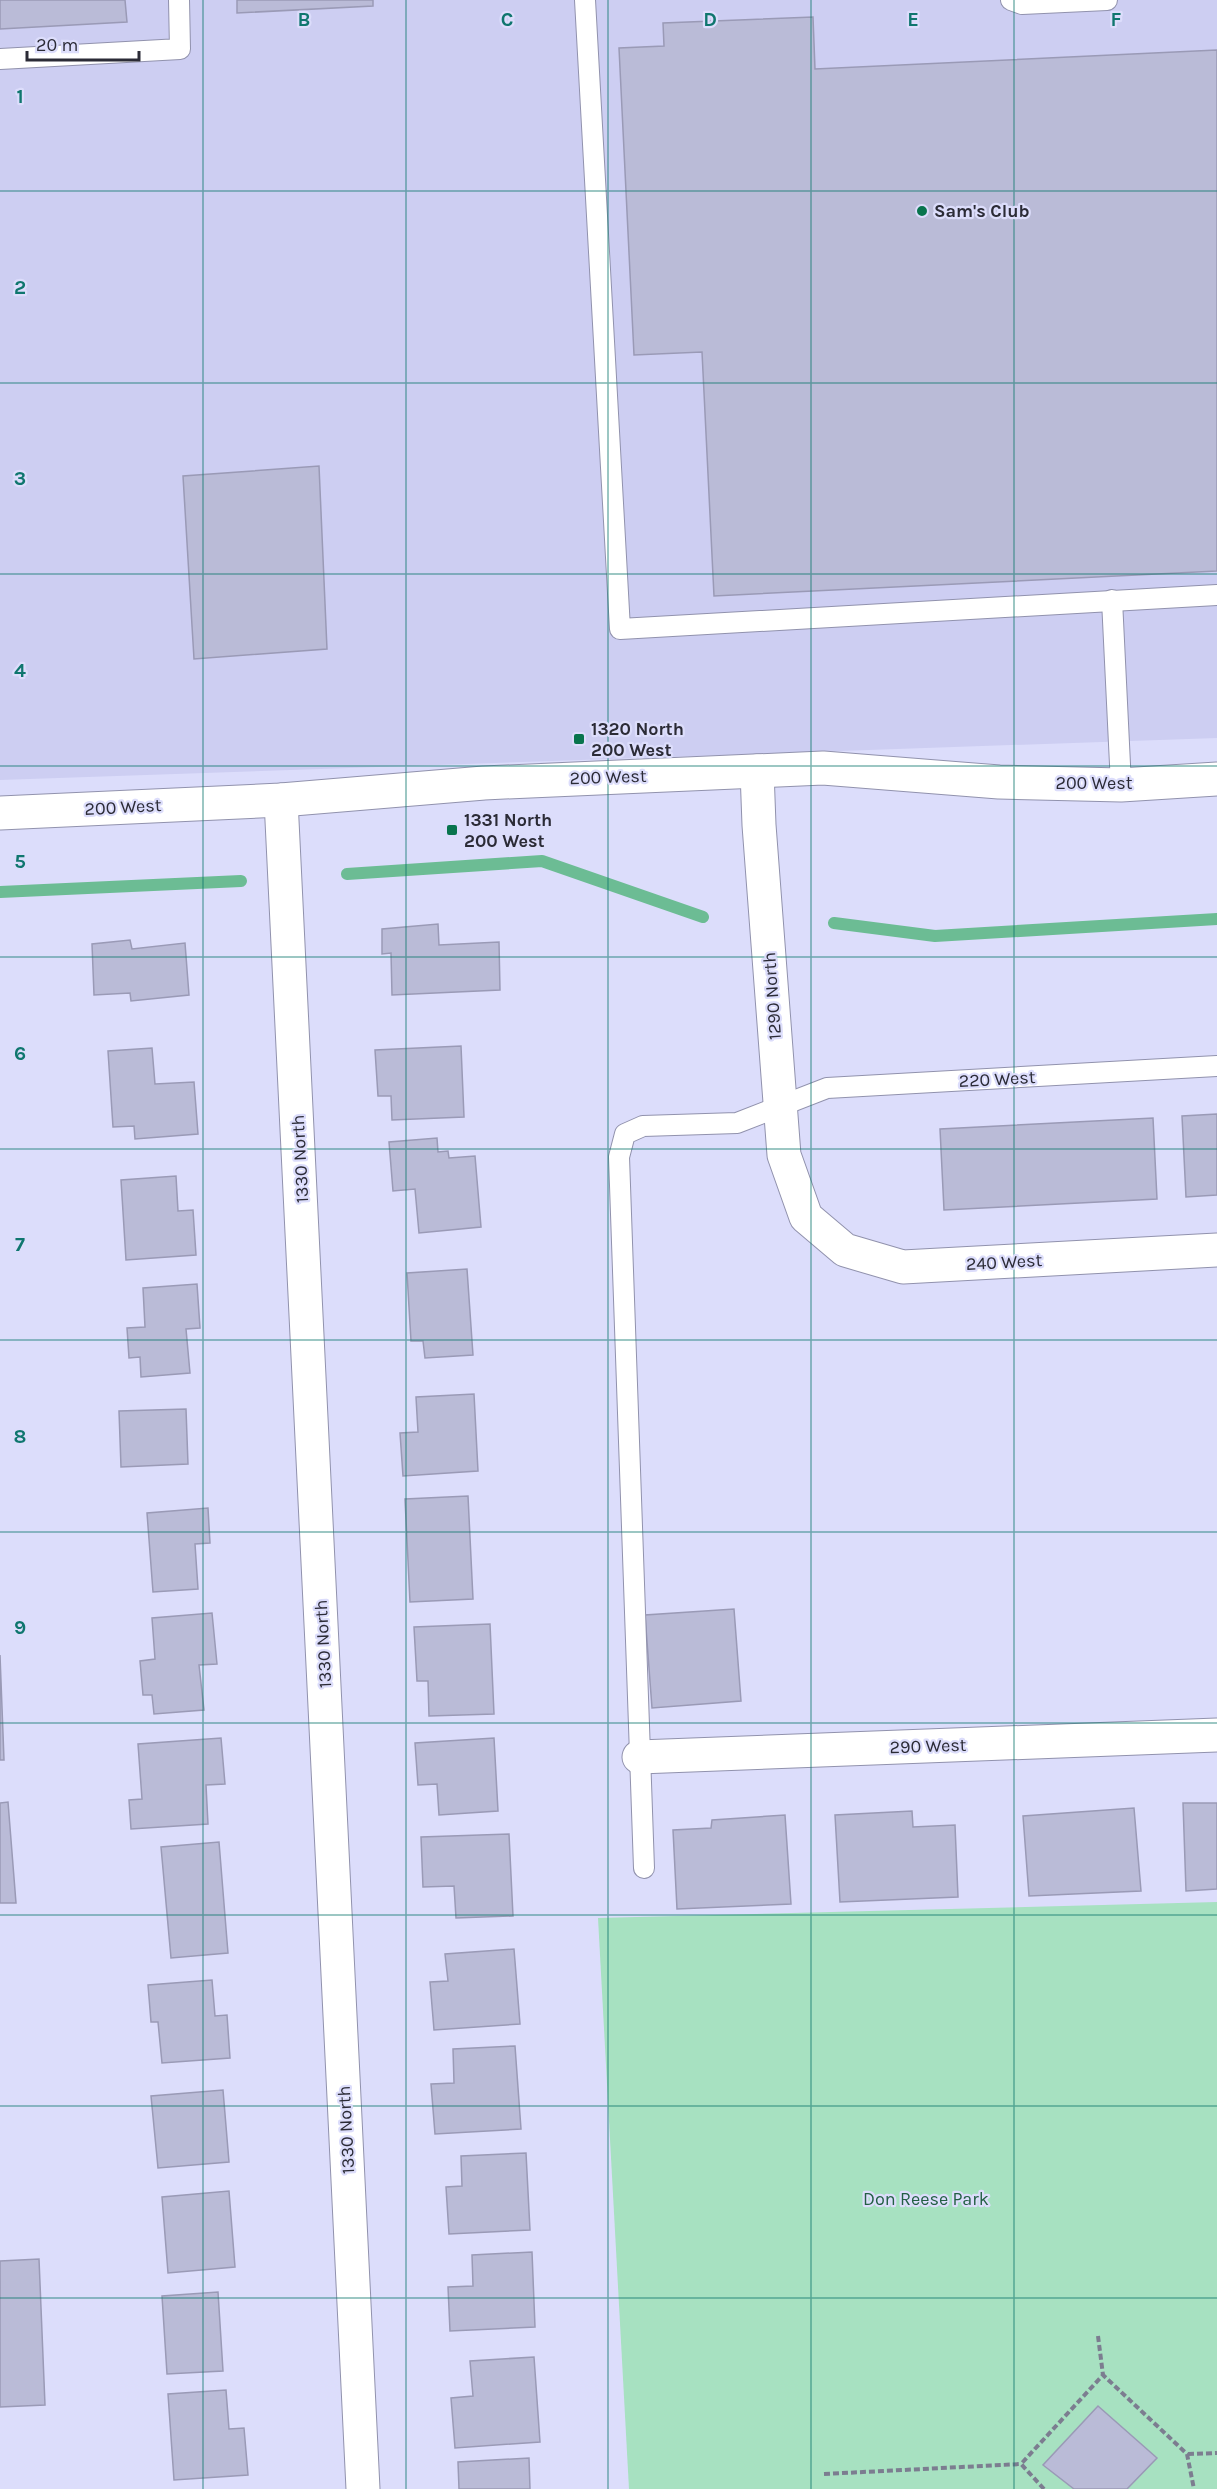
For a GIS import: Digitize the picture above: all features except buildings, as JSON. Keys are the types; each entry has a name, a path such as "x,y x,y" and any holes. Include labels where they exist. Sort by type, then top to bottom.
{"street":[{"name":"200 West","path":"0,813 281,800 484,783 823,768 999,782 1121,785 1217,779"},
{"name":"1290 North","path":"758,771 759,825 784,1155 806,1217"},
{"name":"1330 North","path":"281,800 363,2489"},
{"name":"240 West","path":"806,1217 845,1250 903,1267 1217,1250"},
{"name":"290 West","path":"639,1757 1217,1735"}],"lane":[{"path":"0,59 180,49 178,0"},
{"path":"585,0 620,629 1217,594"},
{"path":"1011,0 1022,4 1107,0"},
{"path":"1112,600 1121,785"},
{"name":"220 West","path":"644,1868 619,1157 626,1134 643,1126 737,1123 827,1088 1217,1066"}],"path":[{"path":"1098,2336 1102,2375 1187,2454 1194,2489"},
{"path":"824,2474 1021,2464 1102,2375"},
{"path":"1187,2454 1217,2453"},
{"path":"1021,2464 1044,2489"}],"shaded area":[{"path":"0,0 1217,0 1217,738 0,780"}],"green space":[{"name":"Don Reese Park","path":"1217,1902 1217,2489 629,2489 598,1918"}],"waterway":[{"path":"347,874 542,861 703,917"},
{"path":"0,892 241,881"},
{"path":"834,923 935,936 1217,919"}],"place":[{"name":"Sam's Club","path":"922,211"},
{"name":"1320 North 200 West","path":"579,739"},
{"name":"1331 North 200 West","path":"452,830"}]}
